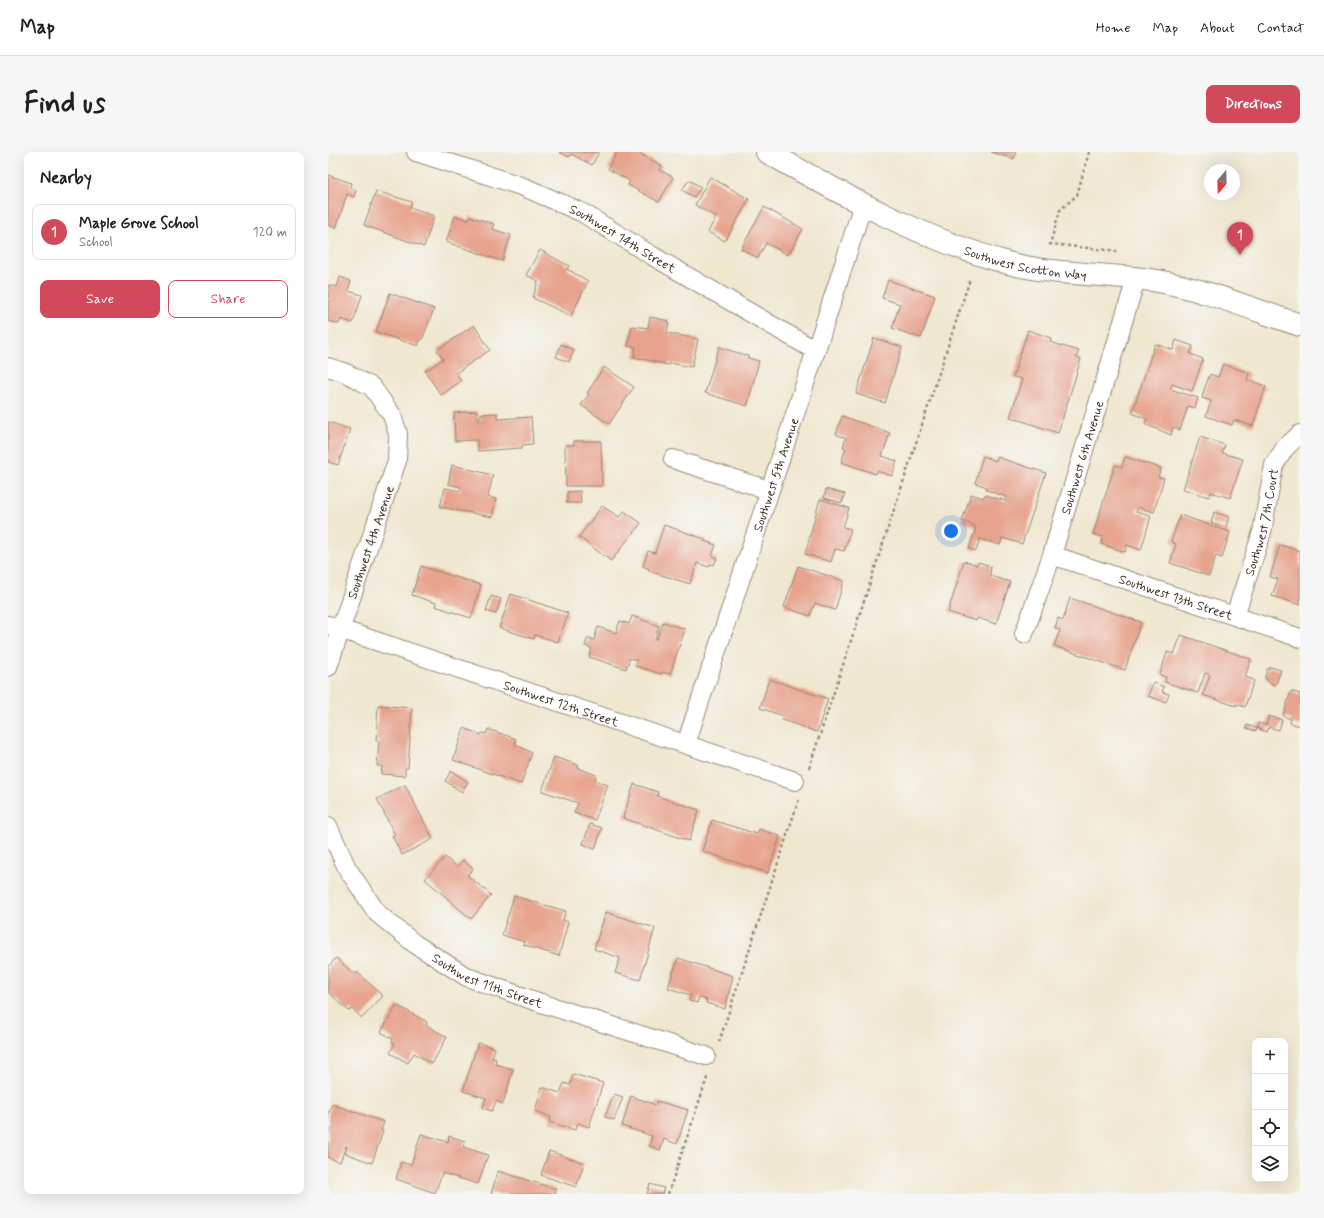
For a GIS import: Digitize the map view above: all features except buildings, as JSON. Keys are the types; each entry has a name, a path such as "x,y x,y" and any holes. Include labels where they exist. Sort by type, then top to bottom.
{"street":[{"name":"Southwest 14th Street","path":"416,152 524,187 583,213 651,255 816,351"},
{"name":"Southwest Scotton Way","path":"767,152 902,225 935,238 1009,263 1043,270 1136,279 1184,287 1300,325"},
{"name":"Southwest 5th Avenue","path":"686,744 768,490 816,351 862,204"},
{"name":"Southwest 6th Avenue","path":"1024,634 1052,555 1136,279"},
{"name":"Southwest 4th Avenue","path":"328,367 346,373 372,387 392,415 398,434 397,461 334,627 328,667"},
{"name":"Southwest 7th Court","path":"1235,616 1262,532 1274,465 1285,448 1300,434"},
{"path":"673,459 768,490"},
{"name":"Southwest 13th Street","path":"1052,555 1300,638"},
{"name":"Southwest 12th Street","path":"334,627 801,782"},
{"name":"Southwest 11th Street","path":"328,826 347,868 377,913 415,944 467,977 707,1065"}],"path":[{"path":"1089,152 1077,195 1060,210 1050,244 1116,250 1110,276"},
{"path":"718,1043 801,782 970,279"},
{"path":"668,1194 707,1065"}],"place":[{"name":"Maple Grove School","path":"1240,255"}]}
